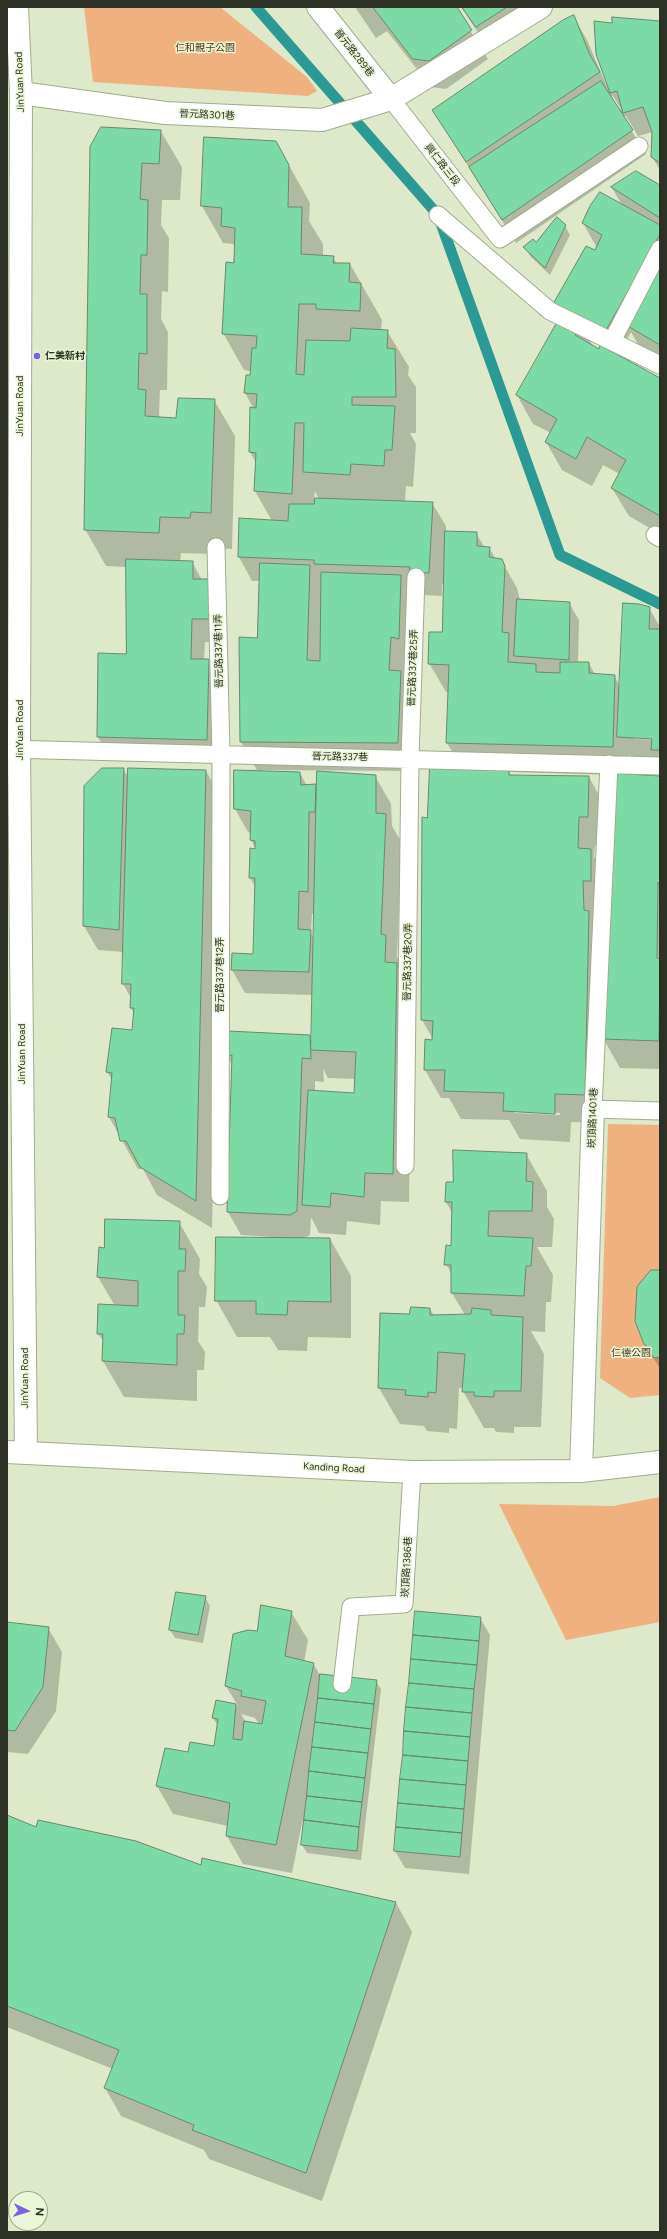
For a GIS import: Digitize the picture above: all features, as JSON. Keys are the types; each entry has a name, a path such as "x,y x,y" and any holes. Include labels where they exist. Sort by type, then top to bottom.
{"street":[{"name":"JinYuan Road","path":"16,1452 13,749 21,93 17,7"},
{"name":"晉元路289巷","path":"318,7 390,99"},
{"path":"390,99 541,7"},
{"name":"晉元路301巷","path":"21,93 165,113 322,120 390,99"},
{"name":"崁頂路1401巷","path":"581,1471 593,1109"},
{"name":"Kanding Road","path":"16,1452 412,1472 581,1471 660,1462"}],"lane":[{"name":"興仁路三段","path":"390,99 500,239 639,146"},
{"path":"438,215 550,311 660,365"},
{"path":"612,341 660,249"},
{"name":"晉元路337巷11弄","path":"216,547 221,754"},
{"name":"晉元路337巷25弄","path":"410,759 416,577"},
{"name":"晉元路337巷","path":"13,749 660,766"},
{"name":"晉元路337巷12弄","path":"220,1196 221,754"},
{"name":"晉元路337巷20弄","path":"405,1166 410,759"},
{"name":"崁頂路1401巷","path":"593,1109 609,764"},
{"path":"593,1109 660,1111"},
{"name":"崁頂路1386巷","path":"342,1684 351,1607 404,1604 412,1472"}],"green space":[{"name":"仁和親子公園","path":"84,7 220,7 307,77 317,91 308,96 93,82"},
{"name":"仁德公園","path":"608,1124 660,1125 660,1395 630,1398 600,1378"},
{"path":"660,1497 660,1622 566,1640 499,1504 613,1506"}],"building":[{"path":"373,7 457,7 472,30 429,61 413,59"},
{"path":"462,7 507,7 476,27"},
{"path":"574,15 589,53 600,72 466,162 432,110 563,20"},
{"path":"612,17 660,21 660,163 651,157 652,132 643,107 623,113 617,91 610,93 596,54 594,21 612,23"},
{"path":"601,81 633,130 502,220 469,167"},
{"path":"101,127 161,130 159,164 142,163 140,199 148,200 147,255 141,255 140,294 147,294 147,354 139,353 138,389 146,390 145,416 176,418 178,398 215,399 211,513 191,512 190,518 160,517 159,533 84,530 90,147"},
{"path":"204,137 276,141 289,165 288,207 302,207 301,254 334,256 333,263 350,263 349,282 361,283 360,311 316,309 316,304 299,304 296,374 304,375 306,340 350,341 351,328 388,330 387,348 395,349 396,397 352,397 352,405 395,406 392,450 385,450 384,466 351,464 350,475 303,472 304,423 295,423 292,494 254,491 256,453 249,452 250,407 256,408 257,394 244,393 246,375 250,375 252,348 256,348 257,336 222,334 226,262 234,263 235,228 221,226 222,208 201,206"},
{"path":"636,171 660,185 660,218 611,187"},
{"path":"600,192 660,225 660,234 605,332 553,304 586,246 595,250 602,235 582,223 590,206"},
{"path":"557,217 566,225 545,268 523,247 533,239 536,242"},
{"path":"660,264 660,345 626,325"},
{"path":"562,314 581,325 575,335 599,349 600,345 660,378 660,516 611,488 626,460 587,437 576,459 545,442 557,419 516,395"},
{"path":"315,498 433,502 429,573 409,572 410,567 314,564 314,560 238,557 239,518 288,521 289,504 314,504"},
{"path":"445,531 477,532 477,546 490,547 489,557 502,559 505,566 502,632 509,633 508,662 536,664 536,672 560,673 560,662 589,662 589,673 615,675 613,747 446,743 449,665 428,664 429,632 442,632"},
{"path":"126,559 193,561 193,579 210,579 209,619 192,619 191,659 209,659 207,740 97,737 98,653 126,654"},
{"path":"260,563 310,565 307,660 320,661 321,572 401,575 399,639 391,637 389,670 401,671 398,743 240,742 239,637 257,638"},
{"path":"517,599 570,602 569,660 514,656"},
{"path":"623,603 639,604 650,607 649,629 660,629 660,750 651,750 652,739 617,737"},
{"path":"430,766 509,770 509,775 589,776 588,817 579,817 578,848 591,849 591,881 583,881 584,910 589,911 585,1095 555,1094 555,1114 503,1111 504,1093 444,1091 445,1070 424,1070 425,1039 432,1040 433,1021 421,1020 422,817 427,818"},
{"path":"102,768 124,768 119,930 83,926 84,786"},
{"path":"128,768 206,770 196,1201 140,1167 126,1141 120,1141 115,1118 108,1117 112,1073 106,1072 112,1028 132,1030 134,1008 130,1008 131,984 122,984"},
{"path":"234,770 300,772 301,785 316,784 315,812 309,812 308,892 299,891 298,929 311,930 309,972 231,970 232,953 253,954 255,878 249,878 250,848 255,849 255,841 250,840 251,811 234,809"},
{"path":"317,771 376,775 376,813 386,814 381,934 386,935 385,962 397,963 393,1174 365,1173 364,1197 331,1193 330,1207 302,1205 308,1090 354,1093 356,1052 311,1050"},
{"path":"614,773 660,776 660,885 658,882 657,958 660,959 659,1041 603,1039"},
{"path":"228,1031 310,1035 311,1059 302,1058 297,1211 290,1215 227,1212 232,1055 226,1056"},
{"path":"453,1150 527,1153 526,1181 533,1182 532,1211 489,1211 488,1236 533,1238 531,1266 526,1266 524,1296 451,1293 451,1265 444,1265 446,1245 451,1246 452,1202 445,1202 446,1182 453,1182"},
{"path":"105,1219 180,1221 179,1249 186,1249 185,1271 178,1271 178,1315 185,1315 184,1334 177,1334 177,1365 102,1361 103,1334 97,1334 98,1304 138,1306 138,1281 97,1277 99,1247 104,1248"},
{"path":"216,1237 330,1238 331,1302 288,1301 287,1315 256,1314 256,1301 215,1301"},
{"path":"651,1270 660,1270 660,1357 654,1358 643,1342 635,1321 637,1287"},
{"path":"411,1307 430,1308 430,1315 471,1314 472,1308 491,1310 491,1315 523,1317 521,1391 494,1391 494,1397 474,1396 474,1392 462,1392 465,1354 438,1352 436,1393 428,1392 428,1397 405,1395 406,1390 378,1388 380,1313 409,1314"},
{"path":"176,1592 206,1596 198,1635 169,1630"},
{"path":"261,1605 292,1611 285,1656 314,1663 276,1845 226,1836 230,1803 156,1786 165,1748 188,1752 190,1742 214,1746 218,1719 212,1718 216,1700 236,1704 233,1739 242,1740 244,1721 262,1724 266,1701 241,1696 242,1691 225,1686 233,1634 248,1630 257,1631"},
{"path":"415,1611 481,1617 479,1641 413,1635"},
{"path":"7,1622 49,1627 43,1687 15,1731 7,1730"},
{"path":"413,1635 479,1641 477,1665 411,1659"},
{"path":"411,1659 477,1665 474,1689 409,1683"},
{"path":"320,1674 377,1680 374,1704 318,1698"},
{"path":"409,1683 474,1689 472,1713 406,1707"},
{"path":"318,1698 374,1704 371,1729 315,1722"},
{"path":"406,1707 472,1713 470,1737 404,1731"},
{"path":"315,1722 371,1729 368,1753 312,1747"},
{"path":"404,1731 470,1737 468,1761 403,1755"},
{"path":"312,1747 368,1753 365,1778 309,1771"},
{"path":"403,1755 468,1761 466,1785 400,1779"},
{"path":"309,1771 365,1778 362,1802 307,1796"},
{"path":"400,1779 466,1785 464,1809 398,1803"},
{"path":"307,1796 362,1802 359,1827 304,1820"},
{"path":"398,1803 464,1809 462,1833 396,1827"},
{"path":"7,1815 36,1827 38,1820 136,1841 201,1865 202,1858 396,1902 306,2173 192,2130 194,2125 104,2088 119,2050 7,2006"},
{"path":"304,1820 359,1827 357,1851 301,1845"},
{"path":"396,1827 462,1833 460,1857 394,1851"}],"waterway":[{"path":"256,7 438,215 560,555 660,604"}],"place":[{"name":"仁美新村","path":"37,356"}]}
